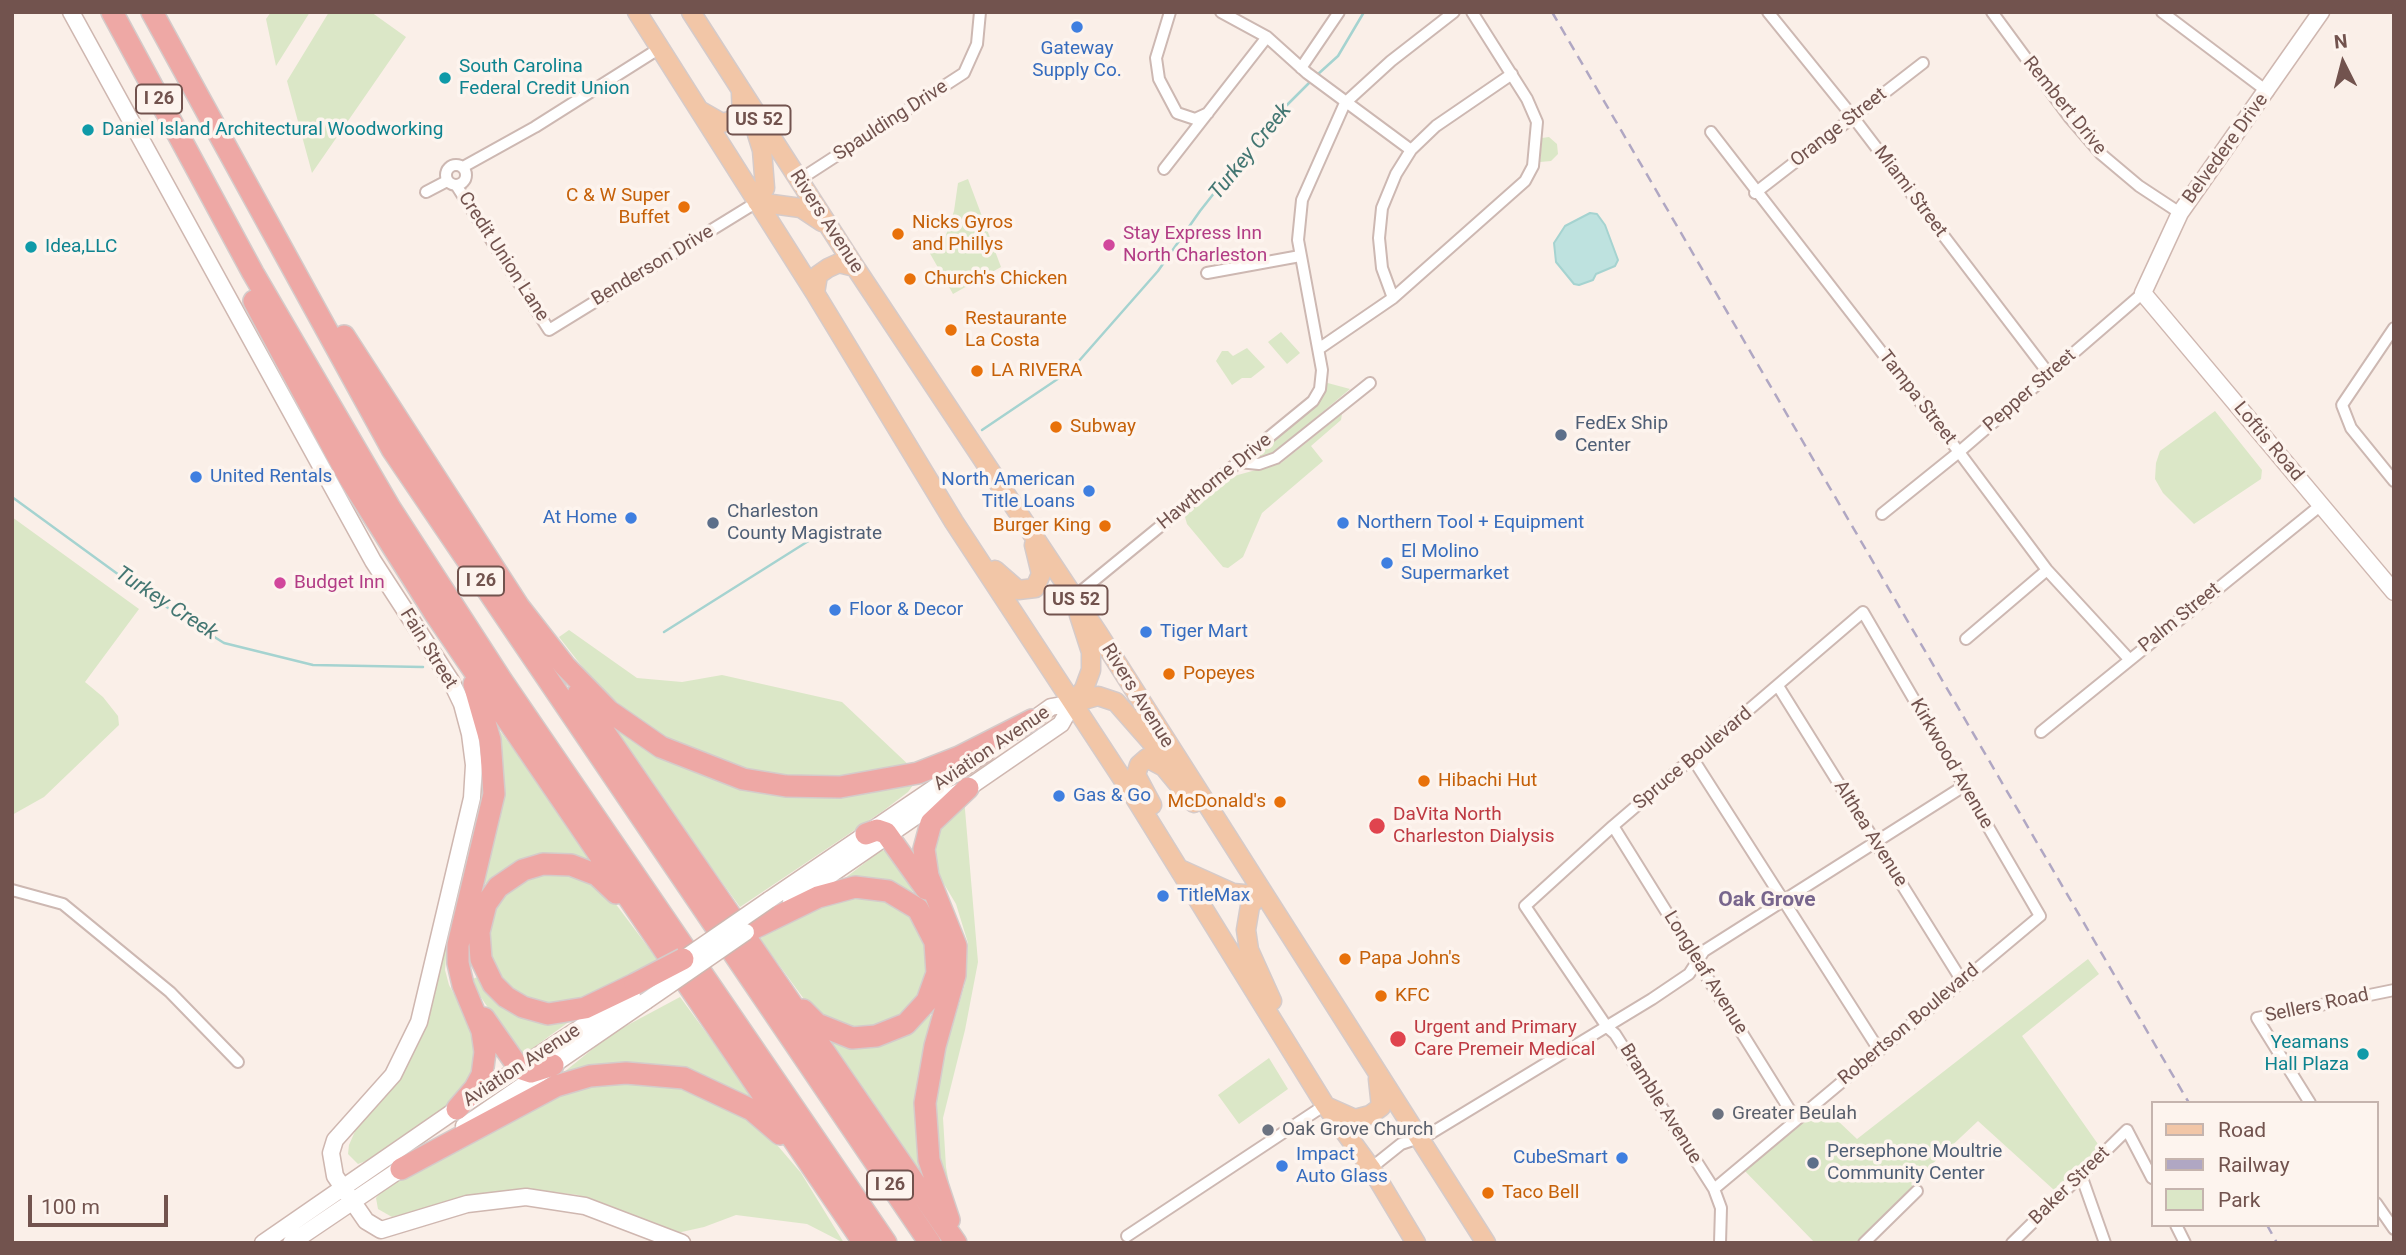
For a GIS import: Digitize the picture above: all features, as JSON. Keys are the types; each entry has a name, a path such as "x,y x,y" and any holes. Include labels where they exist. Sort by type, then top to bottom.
{"highway":[{"name":"I 26","path":"112,12 355,451 444,594 886,1243"},
{"name":"I 26","path":"152,12 391,449 930,1243"},
{"path":"232,158 519,607 956,1243"},
{"path":"206,186 273,341 350,479 434,612 675,956 864,1243"},
{"path":"519,607 565,666 622,722 677,755 743,779 823,788 896,779 959,757 1032,720"},
{"path":"434,612 476,690 491,749 494,794 458,945 460,976 486,1042 485,1060 475,1088 457,1109"},
{"path":"962,1243 947,1217 933,1177 925,1120 931,1061 956,975 956,946 928,876 924,849 931,823 968,788"},
{"path":"866,834 877,830 888,835 946,916"},
{"path":"552,863 571,864 597,875 609,885 675,956 640,992 608,999 569,1013 548,1014 523,1007 498,990 481,960 478,932 486,904 498,887 523,870 552,863"},
{"path":"855,887 888,891 918,909 934,942 937,973 928,1001 897,1030 865,1038 845,1036 812,1019 748,940 775,909 855,887"},
{"path":"468,997 519,1068 531,1072 553,1065"},
{"path":"401,1169 556,1086 590,1076 626,1073 684,1078 751,1110 779,1133 834,1199"}],"main road":[{"name":"US 52","path":"637,12 815,293 954,522 1156,832 1325,1105 1371,1168 1416,1243"},
{"name":"Rivers Avenue","path":"691,12 761,124 1074,597 1486,1243"},
{"path":"698,109 710,118 732,123 742,118 741,92"},
{"path":"761,124 757,134 765,188 757,202 801,208 829,227"},
{"path":"815,293 818,275 828,268 839,263 855,267"},
{"path":"954,522 1003,580 1023,591 1035,588 1041,579 1027,525"},
{"path":"1073,703 1084,689 1091,663 1091,652 1074,597"},
{"path":"1073,703 1098,696 1111,699 1124,707 1206,805"},
{"path":"1156,832 1158,814 1136,775 1139,765 1147,758 1164,767 1233,848"},
{"path":"1179,868 1218,889 1243,895 1262,892"},
{"path":"1262,892 1247,914 1249,950 1290,1049"},
{"path":"1325,1105 1355,1119 1370,1115 1381,1107 1377,1073"}],"street":[{"name":"Fain Street","path":"71,12 370,557 451,681 462,704 470,734 474,765 472,798 425,1001 412,1040 393,1074 342,1130 332,1146 332,1170 366,1221 381,1230 476,1202 543,1199 593,1208 682,1243"},
{"name":"Spaulding Drive","path":"799,180 964,72 977,43 980,12"},
{"path":"1170,12 1157,58 1159,79 1177,113 1195,119 1209,113"},
{"path":"1221,12 1267,37 1304,71 1411,150"},
{"path":"1304,71 1339,12"},
{"name":"Hawthorne Drive","path":"1074,597 1313,401 1320,389 1320,348 1307,300 1297,240 1302,200 1345,103 1391,61 1454,12"},
{"path":"1320,348 1393,298 1525,181 1532,166 1537,121 1472,12"},
{"name":"Miami Street","path":"1768,12 1853,117 2049,374"},
{"name":"Rembert Drive","path":"1992,12 2070,118 2101,154 2139,186 2180,213"},
{"path":"2162,12 2268,92"},
{"name":"Belvedere Drive","path":"2143,293 2180,213 2268,92 2321,12"},
{"path":"1164,169 1267,37"},
{"name":"Credit Union Lane","path":"549,330 452,183 448,168 457,164 463,167 535,127 660,48"},
{"name":"Orange Street","path":"1755,193 1923,63"},
{"path":"1393,298 1382,268 1379,238 1382,208 1396,174 1411,150 1436,126 1512,75"},
{"name":"Tampa Street","path":"1711,132 1755,193 1959,452 2047,570 2129,659"},
{"path":"426,192 466,177 463,167"},
{"name":"Benderson Drive","path":"549,330 757,202"},
{"path":"1207,273 1300,256"},
{"name":"Pepper Street","path":"1882,514 1959,452 2143,293"},
{"name":"Loftis Road","path":"2143,293 2394,592"},
{"path":"2394,328 2342,405 2351,428 2394,481"},
{"path":"1239,462 1259,464 1276,458 1370,383"},
{"name":"Palm Street","path":"2041,733 2321,505"},
{"path":"1966,639 2047,570"},
{"name":"Spruce Boulevard","path":"1525,906 1613,826 1863,612"},
{"name":"Kirkwood Avenue","path":"1863,612 2040,916"},
{"name":"Althea Avenue","path":"1778,686 1962,981"},
{"name":"Aviation Avenue","path":"775,909 866,834 1051,707 1073,703"},
{"name":"Aviation Avenue","path":"675,956 775,909 938,801 968,788 1061,724 1073,703"},
{"path":"1693,760 1880,1050"},
{"path":"1371,1168 1401,1144 1419,1138 1607,1027 1689,974 1704,951 1964,786"},
{"name":"Longleaf Avenue","path":"1613,826 1796,1120"},
{"path":"12,890 63,904 170,992 238,1062"},
{"name":"Bramble Avenue","path":"1525,906 1607,1027 1615,1034 1714,1189 1721,1208 1720,1243"},
{"name":"Robertson Boulevard","path":"1714,1189 2040,916"},
{"name":"Aviation Avenue","path":"263,1243 457,1109 640,992 748,940"},
{"name":"Sellers Road","path":"2309,1101 2257,1018 2394,990"},
{"name":"Aviation Avenue","path":"291,1243 553,1065 640,992"},
{"path":"1127,1236 1325,1105"},
{"name":"Baker Street","path":"2012,1243 2127,1129 2150,1174"},
{"path":"2081,1175 2105,1243"},
{"path":"1864,1243 1917,1191"},
{"path":"2378,1206 2394,1229"},
{"path":"2177,1227 2185,1243"}],"green space":[{"path":"271,12 310,12 276,66 266,19"},
{"path":"329,12 371,12 406,37 312,173 287,81"},
{"path":"1549,137 1557,144 1558,154 1551,161 1540,162 1542,138"},
{"path":"968,179 1001,267 953,294 928,250 945,238 954,211 958,183"},
{"path":"1281,332 1300,353 1287,364 1268,342"},
{"path":"1247,348 1265,367 1251,378 1242,378 1232,385 1216,361 1222,351 1228,351 1233,356"},
{"path":"1324,382 1350,389 1276,451 1264,457 1255,456"},
{"path":"2215,411 2262,470 2261,479 2194,524 2163,493 2155,479 2156,463 2160,451"},
{"path":"1342,414 1341,420 1311,446 1323,461 1262,513 1243,557 1228,568 1223,567 1187,524 1185,517 1188,511 1227,478 1281,463"},
{"path":"12,517 139,609 85,682 103,697 118,716 119,725 44,797 12,815"},
{"path":"569,630 637,678 682,682 722,675 842,702 913,769 873,777 780,777 745,770 673,746 632,716 591,678 559,637"},
{"path":"605,714 735,783 916,781 908,792 883,811 740,907 622,745"},
{"path":"497,727 559,810 599,870 589,865 478,885"},
{"path":"964,798 978,962 965,1030 943,1118 946,1167 953,1206 937,1159 931,1116 937,1078 965,984 968,943 956,904 935,869 934,836"},
{"path":"886,850 914,887 911,897 844,879 880,851"},
{"path":"552,871 593,881 609,895 660,963 631,980 562,1006 535,1003 508,989 490,961 485,931 490,912 520,877"},
{"path":"844,896 890,899 909,912 929,945 925,989 894,1023 849,1029 812,1010 760,939 784,921"},
{"path":"443,945 447,946 445,970 449,985 472,1026 479,1046 470,1085 445,1108 371,1159 358,1164 348,1154 349,1145 356,1129 384,1095"},
{"path":"2088,959 2099,974 2022,1036 2100,1147 2054,1190 1978,1121 1911,1184 1917,1191 1864,1243 1815,1243 1740,1166 1818,1102 1857,1139"},
{"path":"478,977 489,994 570,1021 522,1056 475,989 472,979"},
{"path":"680,997 769,1118 708,1082 558,1077 611,1034"},
{"path":"925,1014 937,1017 925,1181 824,1035 849,1044"},
{"path":"1269,1058 1288,1089 1239,1124 1218,1095"},
{"path":"629,1080 667,1083 707,1096 742,1114 766,1132 801,1173 844,1243 807,1224 736,1215 704,1227 677,1233 578,1195 553,1192 523,1190 479,1195 392,1217 378,1209 376,1198 384,1188 517,1111 584,1085"}],"water":[{"path":"1590,213 1597,214 1605,225 1618,260 1615,266 1596,274 1593,280 1579,285 1574,284 1556,262 1554,243 1565,226"}],"waterway":[{"name":"Turkey Creek","path":"1317,75 1338,56 1364,12"},
{"name":"Turkey Creek","path":"982,430 1071,370 1158,271 1200,211 1270,122 1313,79"},
{"name":"Turkey Creek","path":"12,497 141,591 224,643 313,665 423,667"},
{"name":"Turkey Creek","path":"664,632 810,540"}],"railway":[{"path":"1552,12 2188,1101"},
{"path":"2268,1227 2277,1243"}],"place":[{"name":"Gateway Supply Co.","path":"1077,27"},
{"name":"South Carolina Federal Credit Union","path":"445,78"},
{"name":"Daniel Island Architectural Woodworking","path":"88,130"},
{"name":"C & W Super Buffet","path":"684,207"},
{"name":"Nicks Gyros and Phillys","path":"898,234"},
{"name":"Stay Express Inn North Charleston","path":"1109,245"},
{"name":"Idea,LLC","path":"31,247"},
{"name":"Church's Chicken","path":"910,279"},
{"name":"Restaurante La Costa","path":"951,330"},
{"name":"LA RIVERA","path":"977,371"},
{"name":"Subway","path":"1056,427"},
{"name":"FedEx Ship Center","path":"1561,435"},
{"name":"United Rentals","path":"196,477"},
{"name":"North American Title Loans","path":"1089,491"},
{"name":"At Home","path":"631,518"},
{"name":"Charleston County Magistrate","path":"713,523"},
{"name":"Northern Tool + Equipment","path":"1343,523"},
{"name":"Burger King","path":"1105,526"},
{"name":"El Molino Supermarket","path":"1387,563"},
{"name":"Budget Inn","path":"280,583"},
{"name":"Floor & Decor","path":"835,610"},
{"name":"Tiger Mart","path":"1146,632"},
{"name":"Popeyes","path":"1169,674"},
{"name":"Hibachi Hut","path":"1424,781"},
{"name":"Gas & Go","path":"1059,796"},
{"name":"McDonald's","path":"1280,802"},
{"name":"DaVita North Charleston Dialysis","path":"1377,826"},
{"name":"TitleMax","path":"1163,896"},
{"name":"Papa John's","path":"1345,959"},
{"name":"KFC","path":"1381,996"},
{"name":"Urgent and Primary Care Premeir Medical","path":"1398,1039"},
{"name":"Yeamans Hall Plaza","path":"2363,1054"},
{"name":"Greater Beulah","path":"1718,1114"},
{"name":"Oak Grove Church","path":"1268,1130"},
{"name":"CubeSmart","path":"1622,1158"},
{"name":"Persephone Moultrie Community Center","path":"1813,1163"},
{"name":"Impact Auto Glass","path":"1282,1166"},
{"name":"Taco Bell","path":"1488,1193"}],"district":[{"name":"Oak Grove","path":"1767,901"}]}
